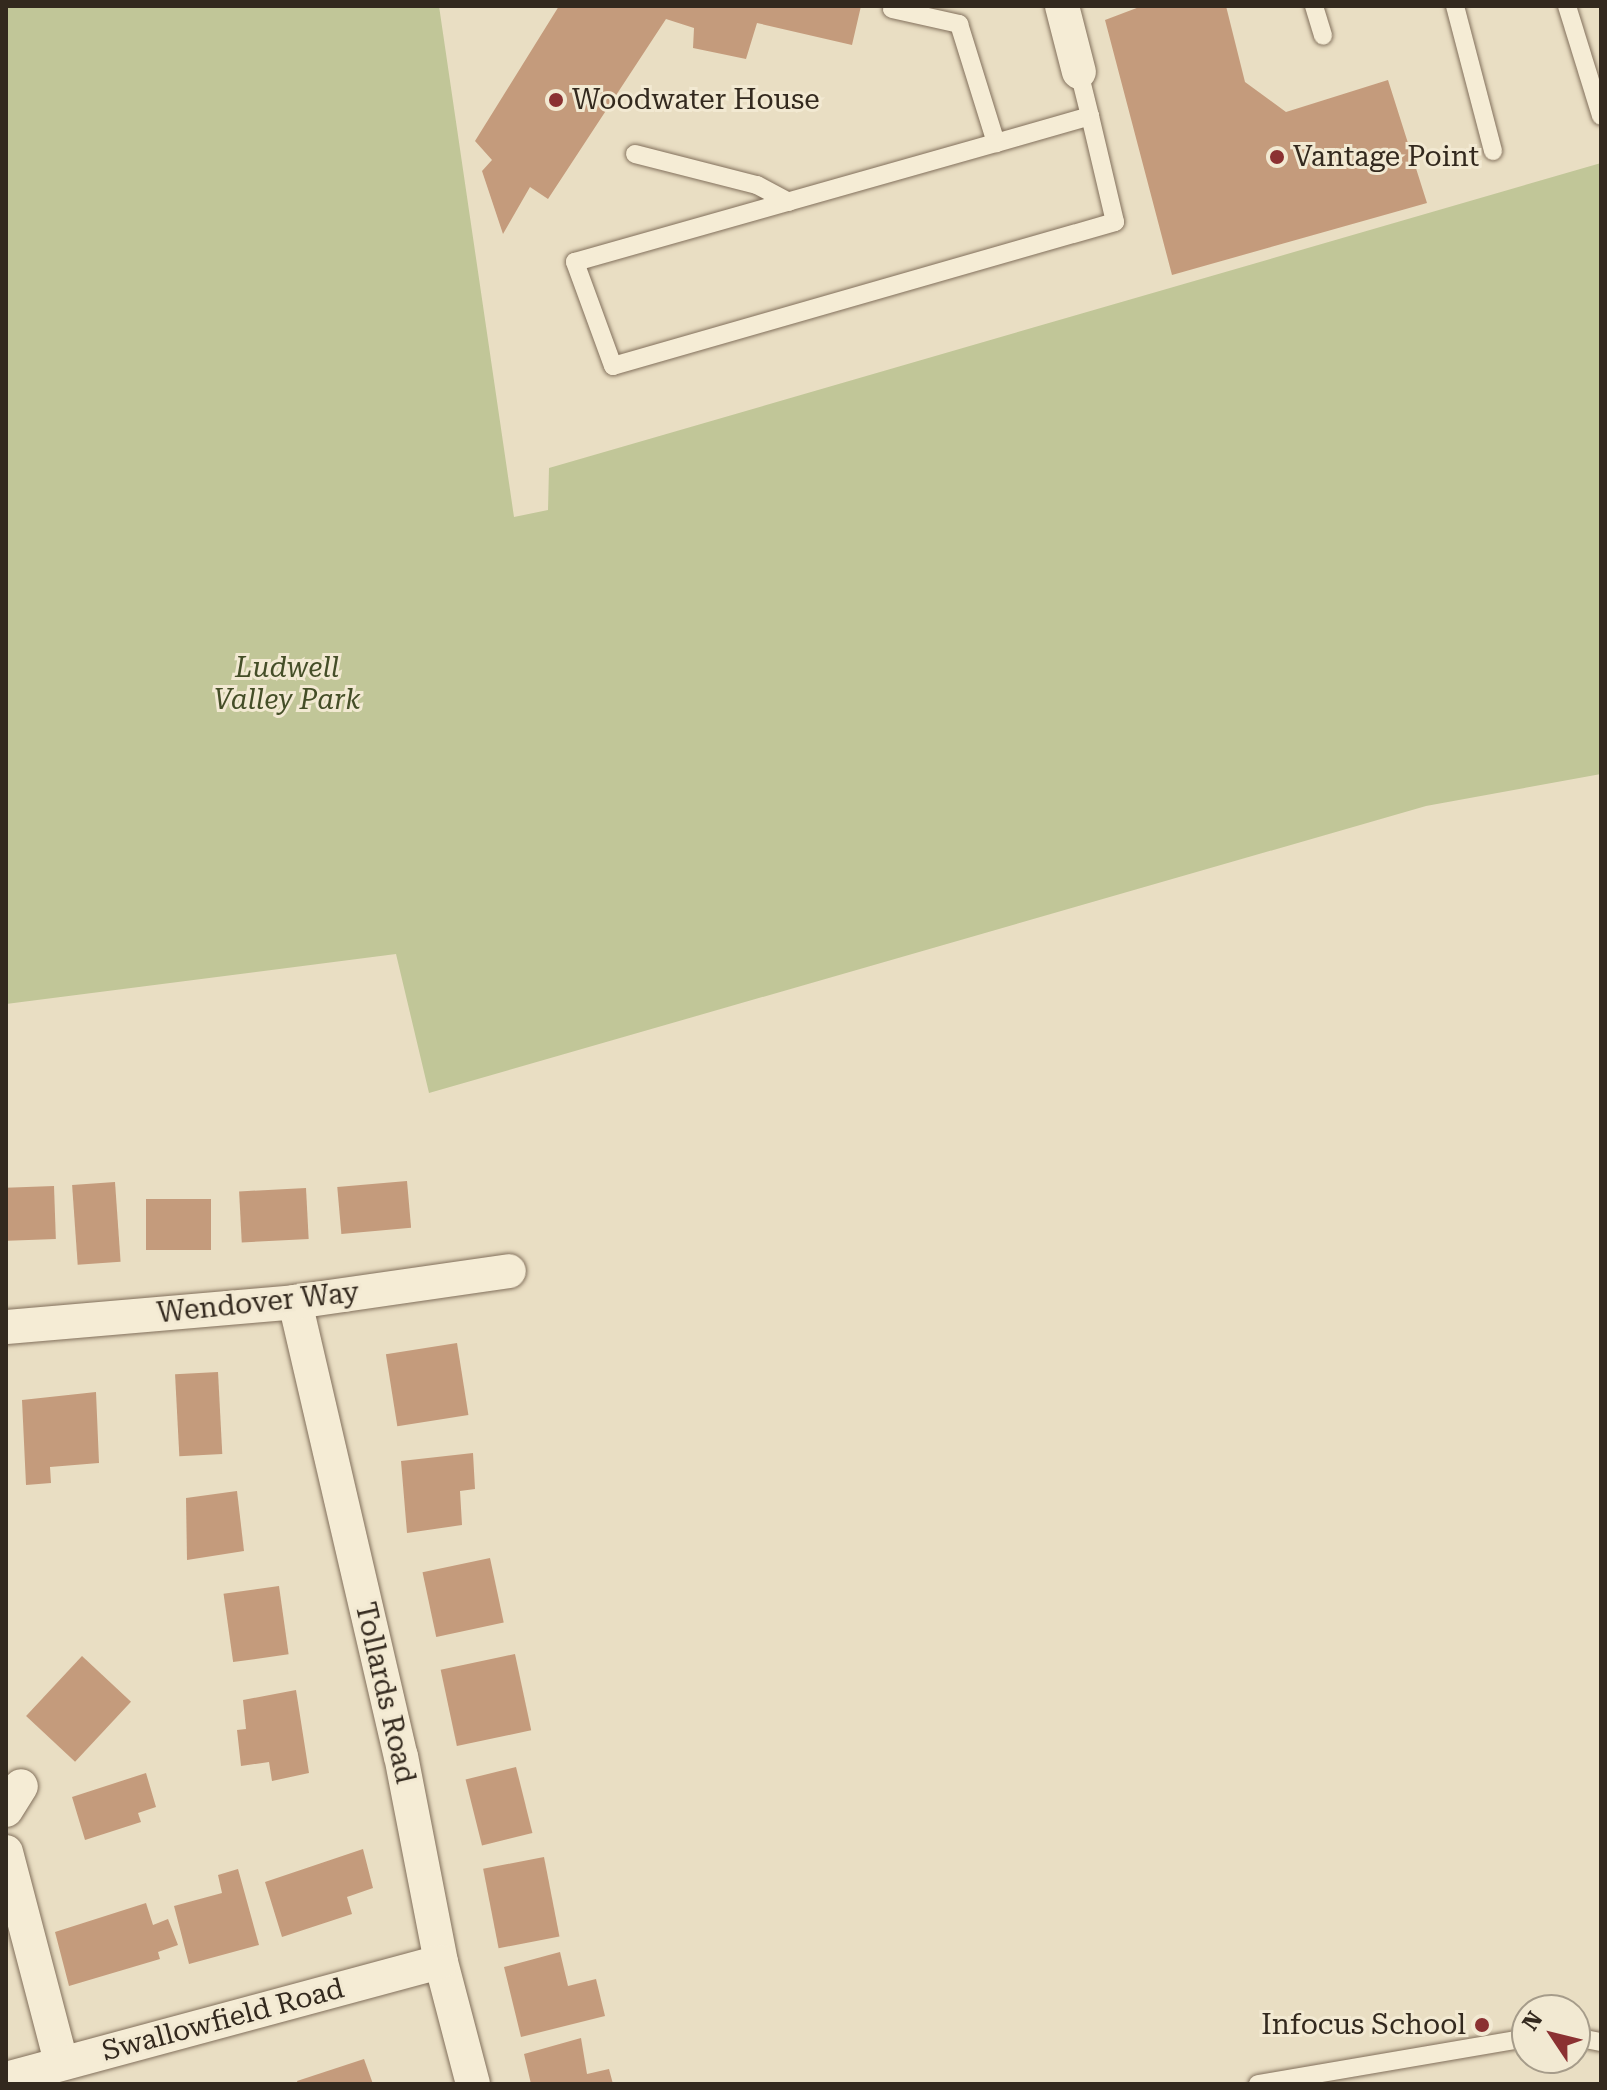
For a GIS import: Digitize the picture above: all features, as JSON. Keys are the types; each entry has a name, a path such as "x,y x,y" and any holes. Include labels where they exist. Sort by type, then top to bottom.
{"street":[{"path":"1062,6 1079,72"},
{"name":"Wendover Way","path":"6,1327 295,1302 509,1271"},
{"name":"Tollards Road","path":"295,1302 401,1756 441,1962 473,2084"},
{"path":"6,1852 61,2062"},
{"name":"Swallowfield Road","path":"6,2079 441,1962"}],"lane":[{"path":"1314,6 1323,36"},
{"path":"1455,6 1493,151"},
{"path":"1567,6 1601,116"},
{"path":"892,9 959,24 996,143"},
{"path":"1079,72 1090,116 1115,222 613,366 575,262 1090,116"},
{"path":"635,154 757,185 789,202"},
{"path":"1258,2084 1511,2041"}],"green space":[{"name":"Ludwell Valley Park","path":"6,6 439,6 514,517 548,510 549,468 1601,163 1601,774 1426,806 429,1093 396,954 6,1004"}],"building":[{"name":"Woodwater House","path":"559,6 861,6 852,45 757,23 746,59 693,48 694,28 666,19 548,199 530,187 503,234 482,171 492,160 475,141"},
{"name":"Vantage Point","path":"1142,6 1226,6 1245,82 1286,112 1388,80 1427,203 1172,275 1105,20"},
{"path":"407,1181 411,1228 341,1234 337,1187"},
{"path":"115,1182 121,1262 78,1265 72,1185"},
{"path":"54,1186 56,1239 8,1241 6,1188"},
{"path":"306,1188 309,1239 242,1242 239,1192"},
{"path":"146,1199 211,1199 211,1250 146,1250"},
{"path":"457,1343 468,1415 397,1426 386,1354"},
{"path":"218,1372 222,1454 179,1456 175,1374"},
{"path":"96,1392 99,1463 50,1467 51,1483 26,1485 22,1400"},
{"path":"473,1453 475,1489 460,1491 462,1525 407,1533 401,1461"},
{"path":"237,1491 244,1551 187,1560 186,1498"},
{"path":"490,1558 504,1623 436,1637 423,1572"},
{"path":"279,1586 289,1654 233,1662 224,1594"},
{"path":"515,1654 531,1730 457,1746 441,1670"},
{"path":"82,1656 131,1702 75,1762 26,1716"},
{"path":"296,1690 309,1773 272,1781 269,1762 241,1766 237,1730 246,1729 243,1700"},
{"path":"516,1767 532,1833 482,1846 466,1780"},
{"path":"146,1773 156,1807 138,1813 141,1822 85,1840 72,1797"},
{"path":"363,1849 373,1888 347,1897 352,1914 282,1937 265,1882"},
{"path":"544,1857 559,1937 499,1948 483,1869"},
{"path":"238,1869 259,1945 189,1964 174,1906 222,1893 218,1875"},
{"path":"146,1903 153,1925 168,1919 178,1945 158,1952 160,1959 69,1986 55,1932"},
{"path":"560,1952 568,1986 596,1979 605,2016 521,2037 504,1967"},
{"path":"581,2038 587,2074 609,2069 613,2084 531,2084 524,2054"},
{"path":"364,2059 373,2084 298,2084 297,2081"}],"place":[{"name":"Woodwater House","path":"556,100"},
{"name":"Vantage Point","path":"1277,157"},
{"name":"Infocus School","path":"1482,2025"}]}
